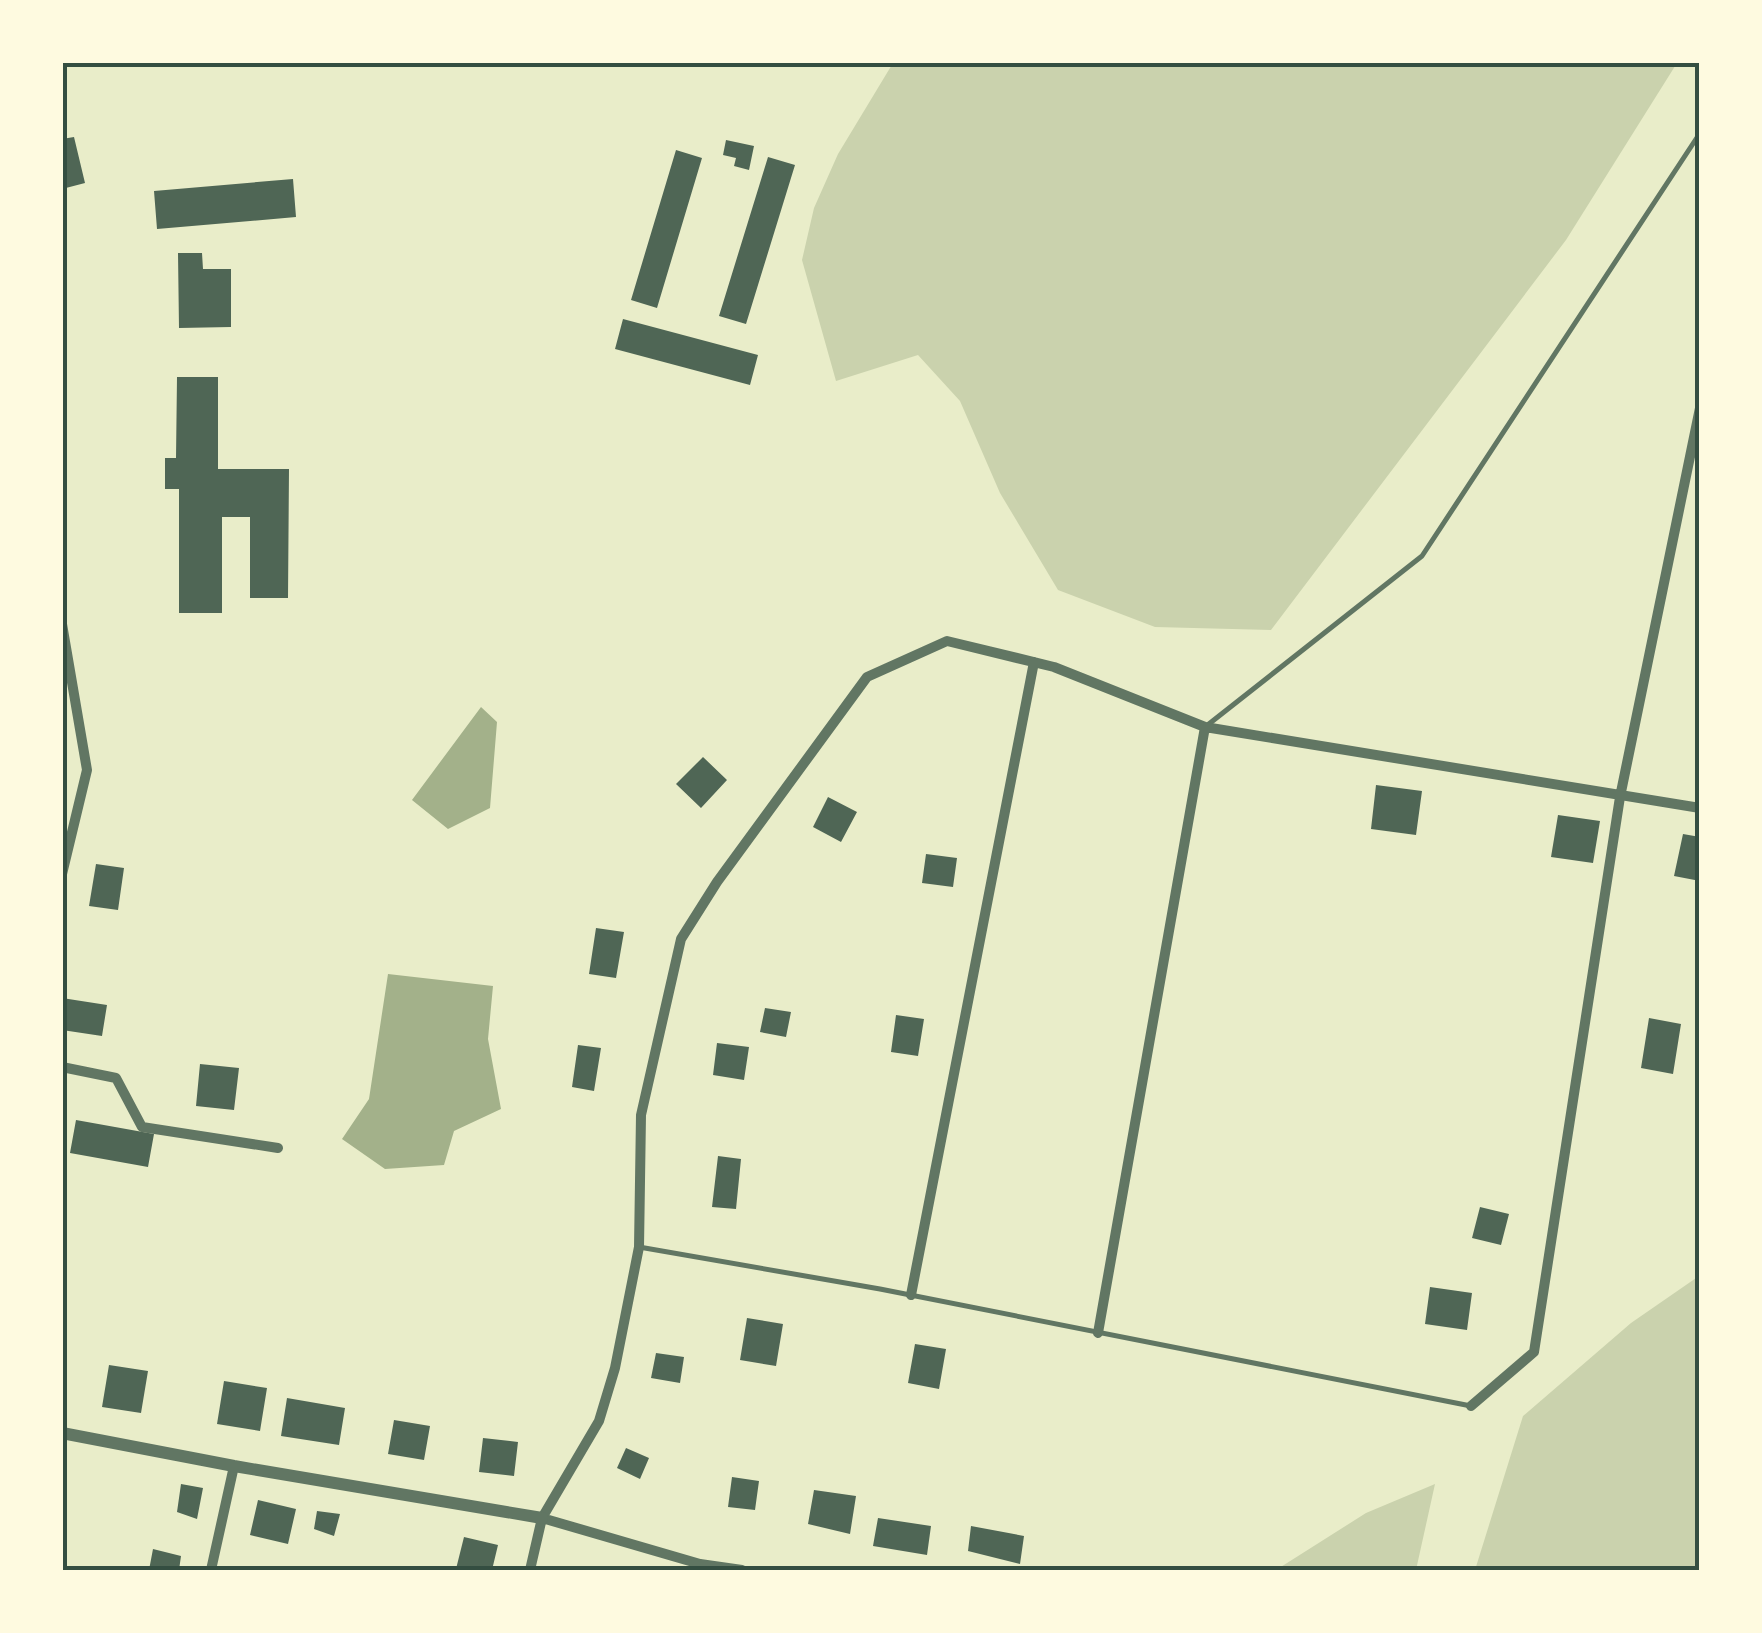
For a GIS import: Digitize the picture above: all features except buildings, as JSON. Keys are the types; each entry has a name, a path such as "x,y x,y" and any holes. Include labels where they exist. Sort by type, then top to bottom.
{"street":[{"path":"1471,1406 1534,1352 1620,797 1700,408"},
{"path":"62,624 86,770 62,874"},
{"path":"530,1570 542,1518 600,1421 615,1368 639,1247 642,1115 681,940 717,882 867,676 947,641 1054,667 1205,727 1700,808"},
{"path":"911,1295 1034,662"},
{"path":"1098,1332 1205,727"},
{"path":"62,1067 116,1078 142,1127 278,1148"},
{"path":"62,1433 542,1518 700,1564 742,1570"},
{"path":"211,1570 234,1466"}],"lane":[{"path":"1205,727 1422,556 1700,132"},
{"path":"639,1247 911,1295 1471,1406"}],"shaded area":[{"path":"893,62 1677,63 1566,240 1271,630 1155,627 1058,590 1000,493 960,401 918,355 836,381 802,260 814,208 838,154"},
{"path":"481,707 497,722 490,808 448,829 412,800"},
{"path":"388,974 493,986 488,1039 501,1109 454,1131 444,1165 385,1169 342,1139 369,1099"},
{"path":"1699,1276 1699,1570 1475,1570 1523,1416 1631,1323"},
{"path":"1435,1484 1416,1570 1276,1570 1366,1513"}]}
